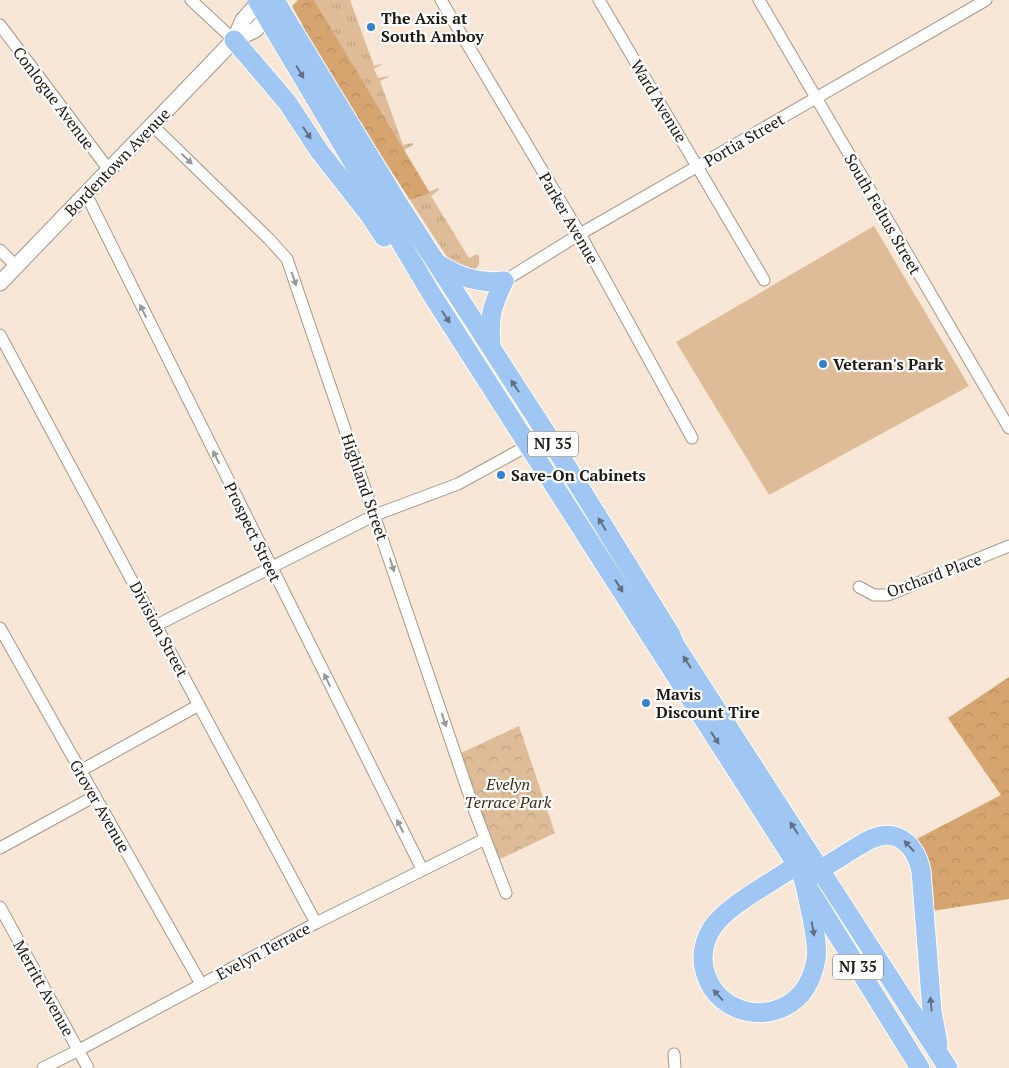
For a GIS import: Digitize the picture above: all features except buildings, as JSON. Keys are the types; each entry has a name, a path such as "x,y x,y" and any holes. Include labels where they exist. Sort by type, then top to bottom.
{"highway":[{"name":"NJ 35","path":"257,0 282,16 399,205 548,436 671,635 675,645 808,867 920,1068"},
{"name":"NJ 35","path":"275,0 432,295 808,867 944,1060"},
{"path":"234,40 287,102 320,152 371,217 400,261 432,295"},
{"path":"436,262 456,274 472,280 490,283 504,281"},
{"path":"491,350 489,320 494,302 504,281"},
{"path":"808,867 816,958 811,977 802,993 792,1002 777,1010 764,1012 742,1011 723,1001 714,992 708,981 702,957 704,944 712,928 723,914 808,867 872,838 884,836 905,841 918,857 921,871 932,1011 944,1060"}],"street":[{"path":"191,0 234,40"},
{"name":"Bordentown Avenue","path":"0,283 234,40 243,20 261,0"},
{"name":"Parker Avenue","path":"441,0 580,234 692,438"},
{"name":"Ward Avenue","path":"599,0 764,280"},
{"name":"South Feltus Street","path":"759,0 1009,428"},
{"name":"Portia Street","path":"504,281 580,234 986,0"},
{"name":"Bordentown Avenue","path":"234,40 282,16"},
{"name":"Conlogue Avenue","path":"0,25 109,170"},
{"name":"Highland Street","path":"152,125 269,239 287,259 463,777 506,893"},
{"name":"Prospect Street","path":"86,194 422,869"},
{"path":"0,250 16,266"},
{"name":"Division Street","path":"0,335 316,923"},
{"path":"157,625 375,515 458,484 529,445"},
{"name":"Orchard Place","path":"859,587 874,595 888,595 1009,546"},
{"name":"Grover Avenue","path":"0,628 200,984"},
{"path":"80,771 200,705"},
{"path":"0,848 95,796"},
{"name":"Evelyn Terrace","path":"43,1068 316,923 485,839"},
{"name":"Merritt Avenue","path":"0,907 88,1068"},
{"path":"674,1054 675,1068"}],"green space":[{"path":"298,0 314,0 430,193 410,200 344,98 304,31 292,6"},
{"path":"314,0 350,0 374,66 384,63 374,69 378,78 389,76 380,81 403,145 412,143 413,145 404,150"},
{"path":"438,188 439,190 431,196 469,258 477,254 479,256 479,265 475,269 468,270 449,260 410,200"},
{"name":"Veteran's Park","path":"874,226 969,386 769,495 676,342"},
{"path":"1009,677 1009,899 926,912 909,843 1001,795 948,718"},
{"name":"Evelyn Terrace Park","path":"519,726 555,833 498,860 461,753"}],"place":[{"name":"The Axis at South Amboy","path":"371,27"},
{"name":"Veteran's Park","path":"823,364"},
{"name":"Save-On Cabinets","path":"501,475"},
{"name":"Mavis Discount Tire","path":"646,703"}]}
